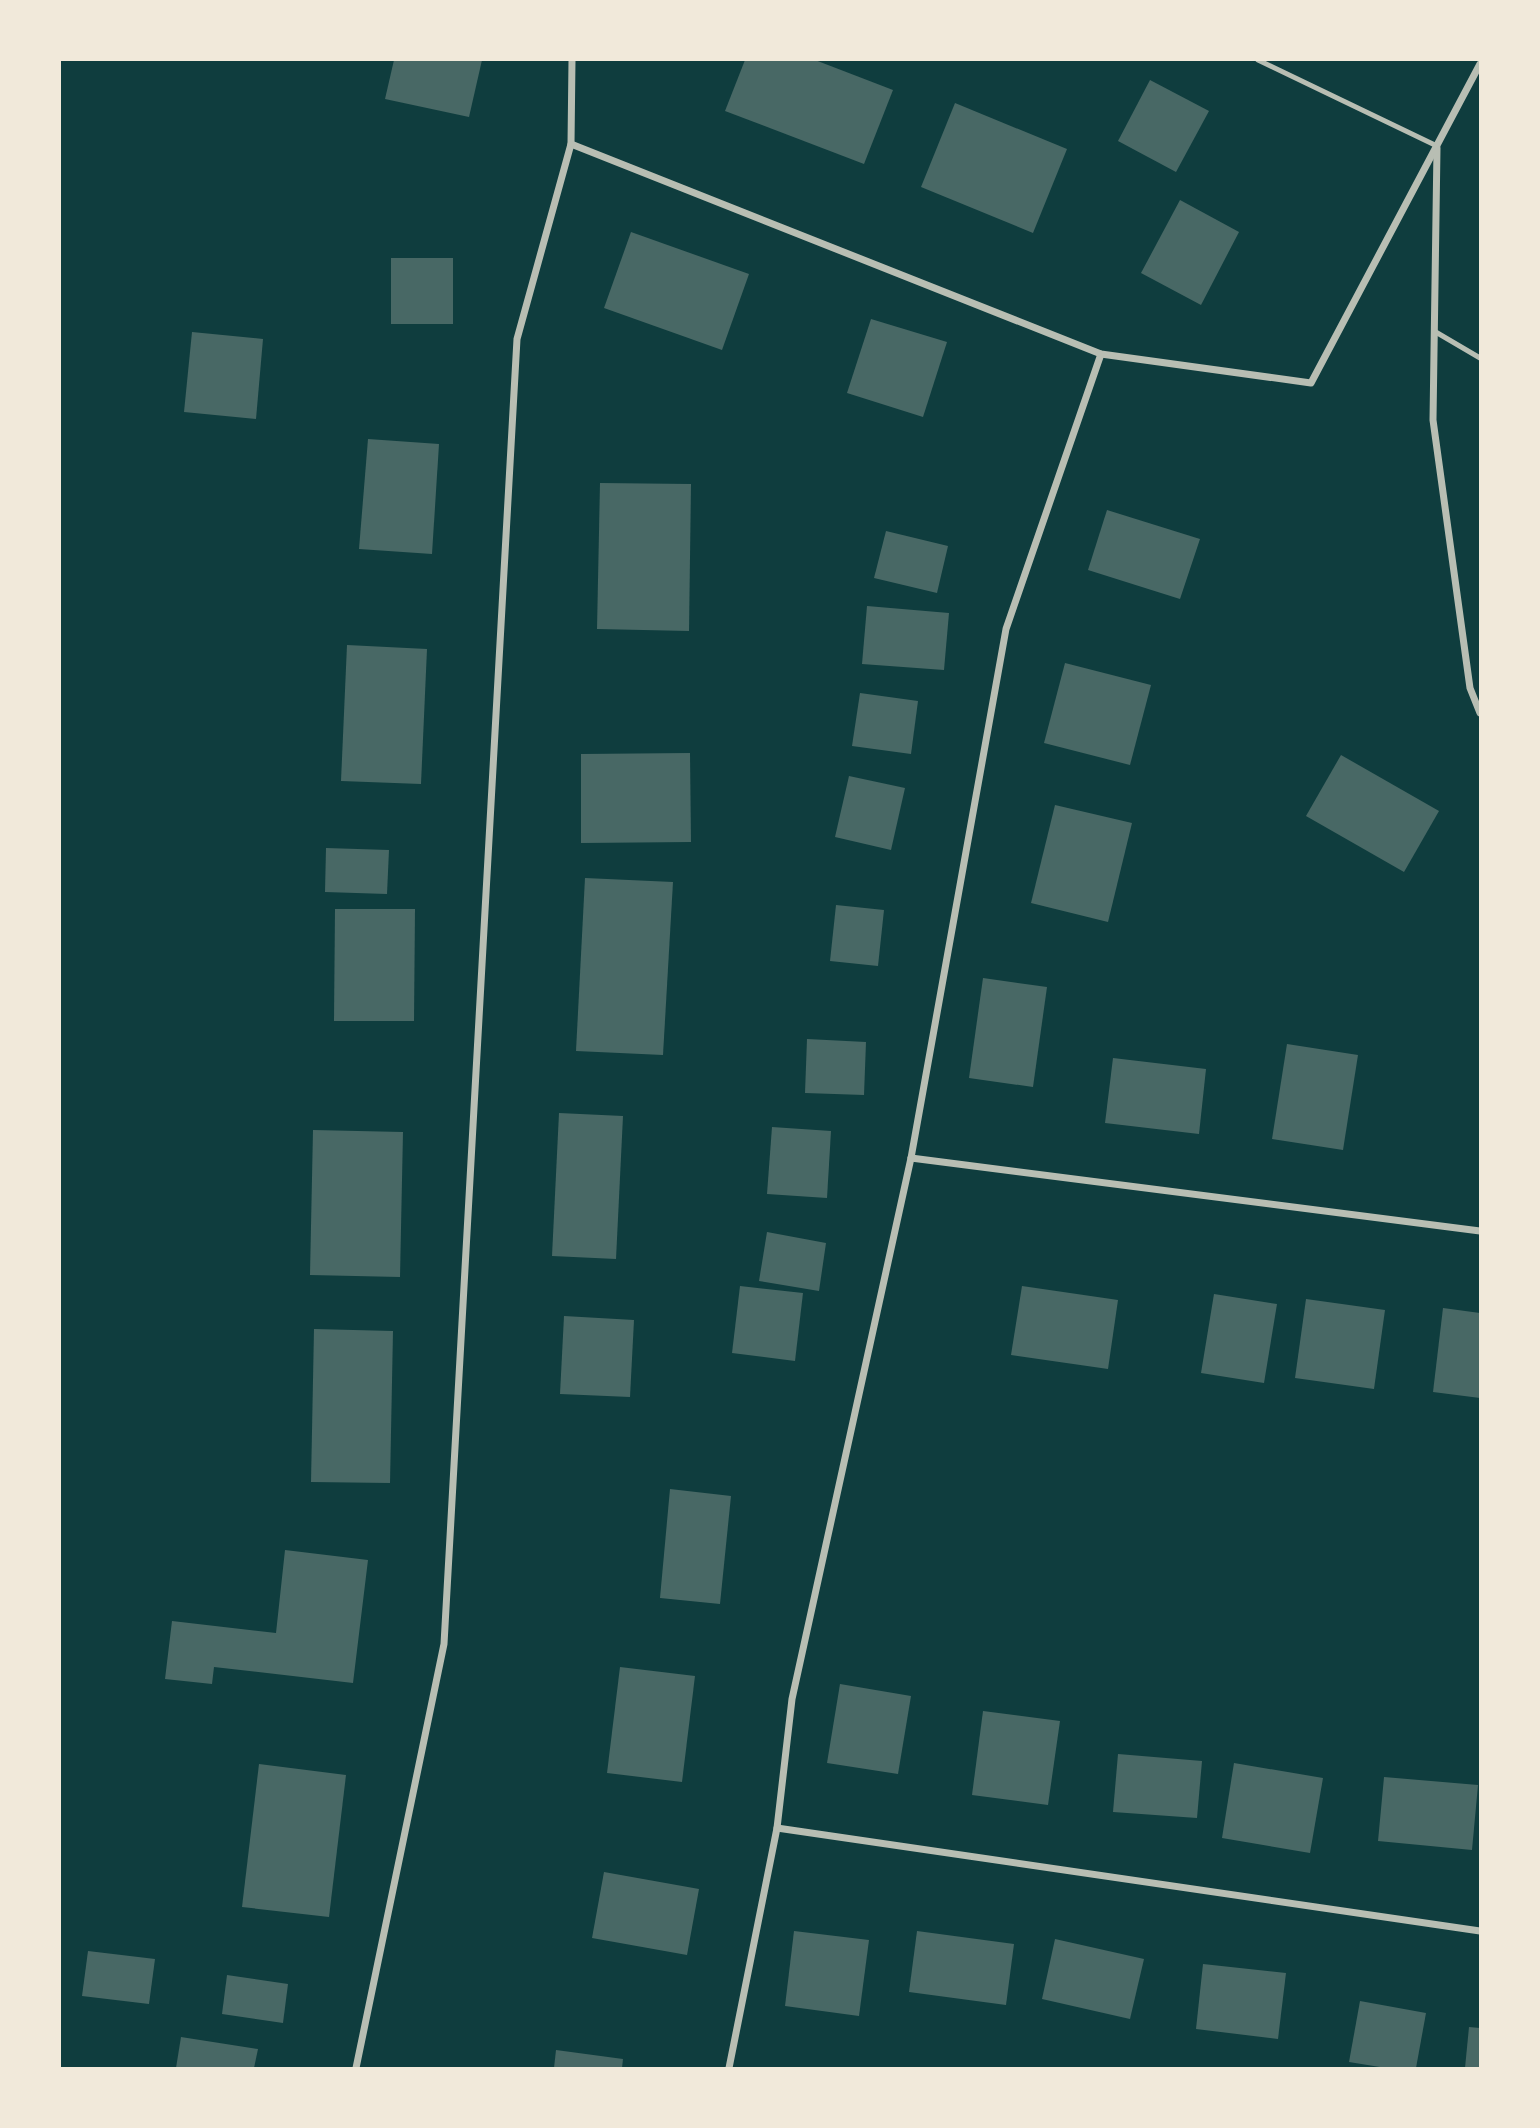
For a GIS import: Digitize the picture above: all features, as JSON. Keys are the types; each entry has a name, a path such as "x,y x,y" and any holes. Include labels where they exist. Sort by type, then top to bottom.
{"street":[{"path":"356,2068 444,1644 517,339 571,144 572,60"},
{"path":"571,144 1101,354 1311,383 1480,64"},
{"path":"1437,146 1433,420 1470,688 1480,713"},
{"path":"729,2068 777,1828 792,1699 911,1158 1006,629 1101,354"},
{"path":"911,1158 1480,1231"},
{"path":"777,1828 1480,1931"}],"lane":[{"path":"1258,60 1437,146"},
{"path":"1434,331 1480,358"}],"building":[{"path":"394,60 482,60 469,117 385,99"},
{"path":"745,60 815,60 893,90 864,164 725,111"},
{"path":"1150,80 1209,111 1176,172 1118,141"},
{"path":"955,103 1067,149 1033,233 921,187"},
{"path":"1180,200 1239,232 1201,305 1141,273"},
{"path":"631,232 749,274 722,350 604,308"},
{"path":"391,258 453,258 453,324 391,324"},
{"path":"871,319 947,342 923,417 847,393"},
{"path":"192,332 263,339 256,419 184,412"},
{"path":"368,439 439,444 432,554 359,549"},
{"path":"600,483 691,484 689,631 597,629"},
{"path":"1107,510 1200,539 1180,599 1088,570"},
{"path":"886,531 948,546 937,593 874,578"},
{"path":"867,606 949,613 944,670 862,664"},
{"path":"347,645 427,649 421,784 341,781"},
{"path":"1065,663 1151,685 1130,765 1044,743"},
{"path":"860,693 918,701 911,754 852,746"},
{"path":"690,753 691,842 581,843 581,754"},
{"path":"1341,755 1439,811 1404,872 1306,816"},
{"path":"849,776 905,788 891,850 835,837"},
{"path":"1055,805 1132,823 1108,922 1031,903"},
{"path":"326,848 389,850 387,894 325,892"},
{"path":"585,878 673,882 663,1055 576,1051"},
{"path":"836,905 884,910 878,966 830,961"},
{"path":"335,909 415,909 414,1021 334,1021"},
{"path":"983,978 1047,987 1033,1087 969,1078"},
{"path":"807,1039 866,1042 864,1095 805,1093"},
{"path":"1287,1044 1358,1055 1343,1150 1272,1139"},
{"path":"1113,1058 1206,1069 1199,1134 1105,1123"},
{"path":"559,1113 623,1116 616,1259 552,1256"},
{"path":"772,1127 831,1131 827,1198 767,1194"},
{"path":"313,1130 403,1132 400,1277 310,1275"},
{"path":"767,1232 826,1243 819,1291 759,1281"},
{"path":"740,1286 803,1293 795,1361 732,1353"},
{"path":"1022,1286 1118,1300 1108,1369 1011,1355"},
{"path":"1214,1294 1277,1304 1264,1383 1201,1373"},
{"path":"1306,1299 1385,1310 1374,1389 1295,1378"},
{"path":"1443,1308 1480,1313 1480,1398 1433,1392"},
{"path":"564,1316 634,1320 630,1397 560,1394"},
{"path":"314,1329 393,1331 390,1483 311,1482"},
{"path":"670,1489 731,1496 720,1604 660,1598"},
{"path":"285,1550 368,1560 353,1683 214,1667 212,1684 165,1679 172,1621 276,1633"},
{"path":"620,1667 695,1676 682,1782 607,1773"},
{"path":"840,1684 911,1696 898,1774 827,1763"},
{"path":"983,1711 1060,1721 1048,1805 972,1795"},
{"path":"1118,1754 1202,1761 1197,1818 1113,1812"},
{"path":"1234,1763 1323,1778 1310,1853 1222,1838"},
{"path":"259,1764 346,1775 329,1917 242,1907"},
{"path":"1384,1777 1478,1785 1472,1850 1378,1841"},
{"path":"604,1872 699,1889 687,1955 592,1938"},
{"path":"794,1931 869,1940 859,2016 785,2006"},
{"path":"917,1931 1014,1944 1006,2005 909,1992"},
{"path":"1055,1939 1144,1959 1130,2019 1042,1999"},
{"path":"88,1951 155,1959 149,2004 82,1996"},
{"path":"1203,1964 1286,1973 1278,2039 1196,2029"},
{"path":"227,1975 288,1984 283,2023 222,2014"},
{"path":"1360,2001 1426,2013 1416,2068 1386,2068 1349,2062"},
{"path":"1469,2027 1480,2028 1480,2068 1465,2068"},
{"path":"181,2037 258,2049 254,2068 176,2068"},
{"path":"556,2050 623,2059 622,2068 554,2068"}]}
